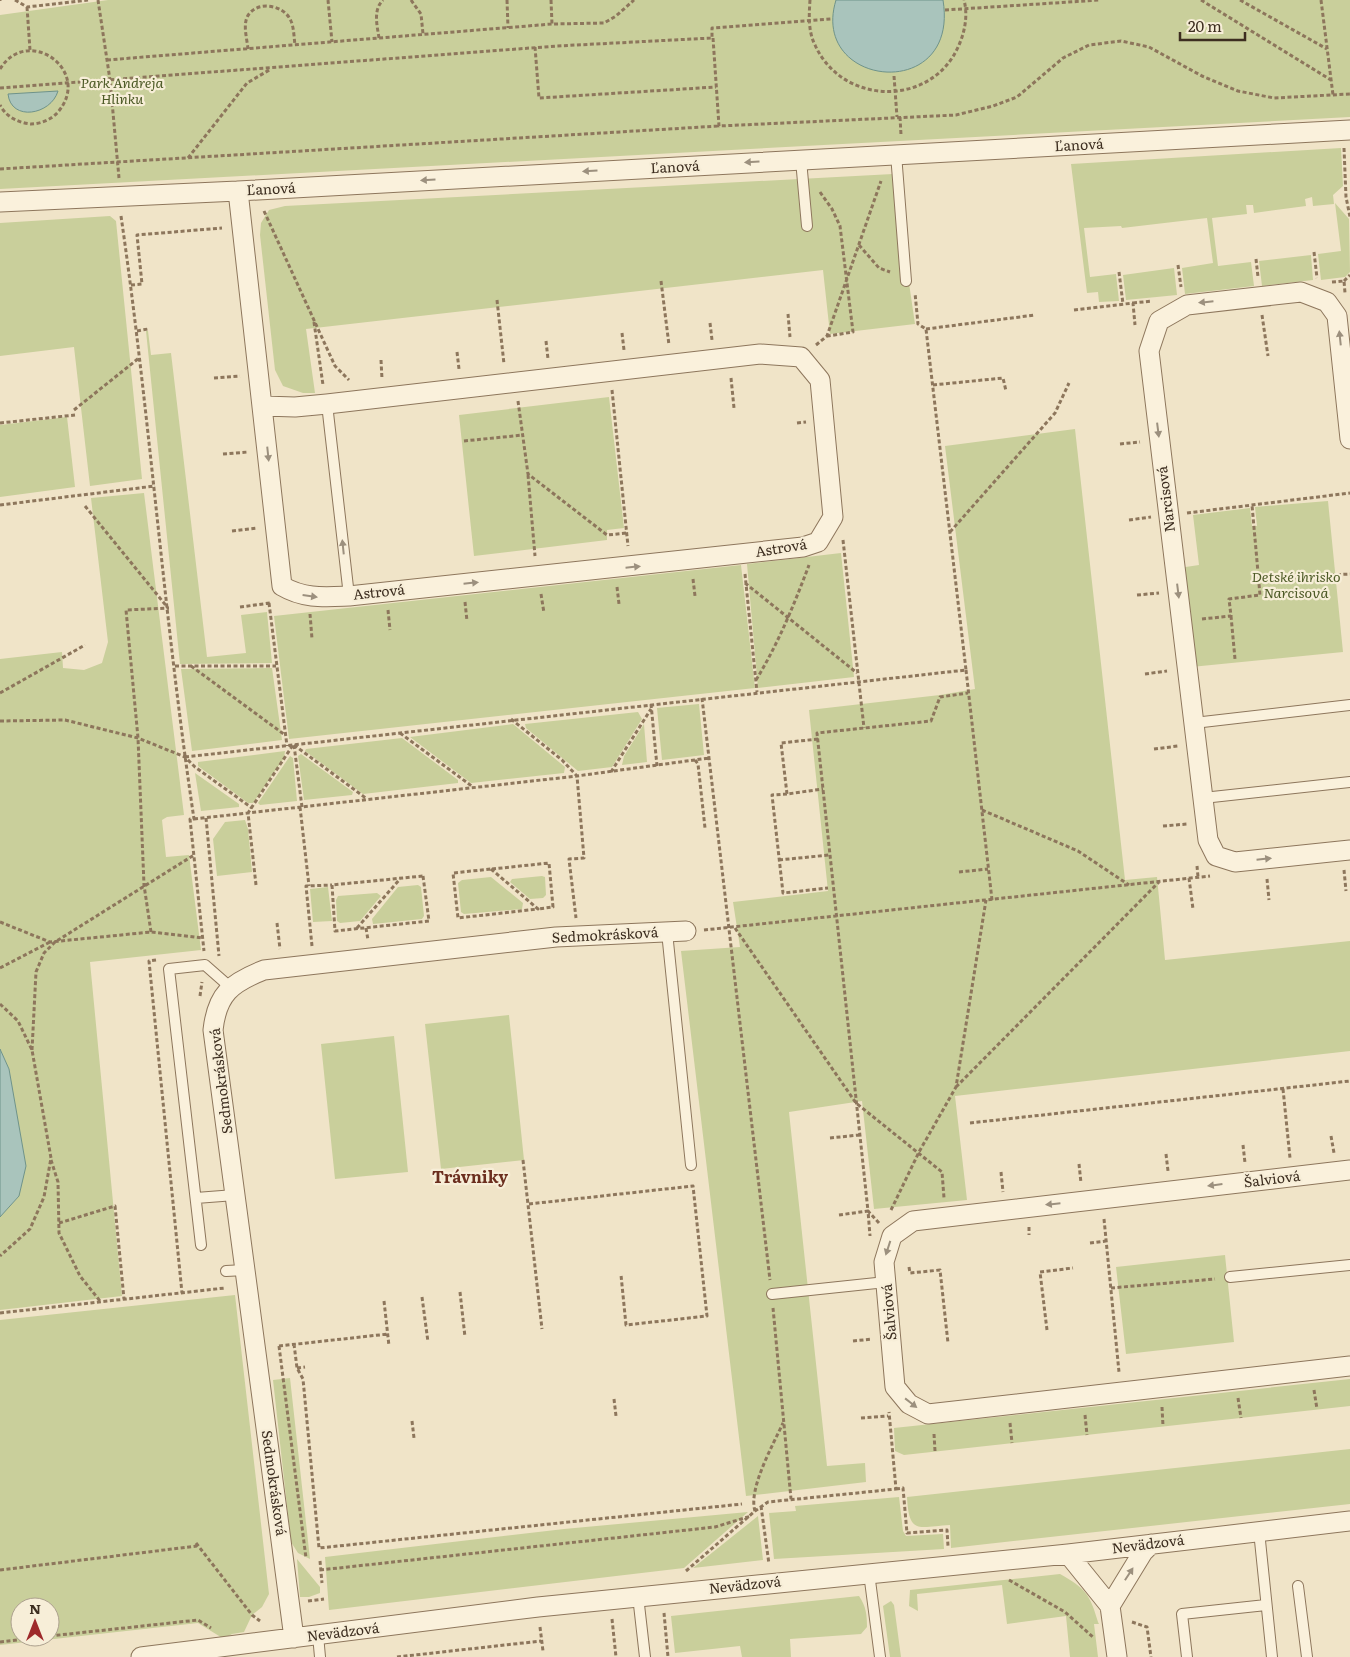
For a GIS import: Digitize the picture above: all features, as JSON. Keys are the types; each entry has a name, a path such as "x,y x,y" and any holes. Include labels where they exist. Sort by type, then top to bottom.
{"street":[{"name":"Ľanová","path":"0,202 238,191 896,154 1347,137"},
{"name":"Astrová","path":"238,191 282,586 294,594 312,598 539,584 630,567 803,547 818,542 833,517 820,380 801,357 760,354 516,382 325,395 294,407 263,406"},
{"name":"Narcisová","path":"1346,856 1235,862 1216,856 1208,840 1149,351 1159,321 1187,304 1301,292 1326,302 1337,316 1350,439"},
{"name":"Sedmokrásková","path":"294,1638 213,1030 216,1010 230,987 245,977 264,970 578,936 686,931"},
{"name":"Šalviová","path":"902,1395 896,1387 884,1262 892,1236 913,1221 1350,1170"},
{"path":"902,1395 908,1404 928,1414 1350,1366"},
{"name":"Nevädzová","path":"142,1657 239,1651 294,1638 638,1596 1068,1554 1350,1521"},
{"path":"1110,1606 1138,1559 1151,1544"},
{"path":"1068,1554 1110,1606 1117,1657"}],"lane":[{"path":"896,154 906,281"},
{"path":"801,160 807,226"},
{"path":"325,395 348,596"},
{"path":"1194,723 1350,705"},
{"path":"1203,798 1350,782"},
{"path":"667,932 691,1165"},
{"path":"202,1245 169,969 205,965 230,987"},
{"path":"196,1198 235,1195"},
{"path":"1230,1277 1350,1265"},
{"path":"226,1271 246,1278"},
{"path":"772,1294 886,1282"},
{"path":"1259,1531 1272,1657"},
{"path":"868,1573 880,1657"},
{"path":"1298,1586 1307,1657"},
{"path":"638,1596 645,1657"},
{"path":"1187,1657 1182,1614 1266,1605"},
{"path":"318,1635 320,1657"}],"path":[{"path":"15,0 26,7 88,0"},
{"path":"98,0 110,80 119,162 119,186"},
{"path":"328,0 332,42"},
{"path":"379,38 376,14 378,4 383,0"},
{"path":"411,0 420,14 423,34"},
{"path":"507,0 508,28"},
{"path":"551,0 552,24"},
{"path":"107,60 552,24 604,23 616,16 634,0"},
{"path":"810,0 808,20 814,44 827,66 847,82 870,92 895,93 919,87 939,74 955,55 964,33 966,9 964,0"},
{"path":"945,10 1100,0"},
{"path":"1201,0 1331,80"},
{"path":"1240,0 1328,49"},
{"path":"1322,0 1333,95"},
{"path":"248,49 245,24 249,13 260,6 273,5 286,12 292,22 295,45"},
{"path":"26,7 30,50"},
{"path":"719,126 712,28 831,19"},
{"path":"0,88 535,47 712,38"},
{"path":"0,169 719,126 956,115 993,106 1017,97 1063,58 1089,44 1121,41 1149,47 1202,76 1238,91 1274,98 1350,94"},
{"path":"535,47 539,98 716,86"},
{"path":"0,69 9,58 30,50 51,56 60,63 68,83 67,96 63,106 55,116 45,121 34,124 22,122 11,118 0,105"},
{"path":"188,158 247,82 274,68"},
{"path":"894,76 897,117"},
{"path":"1347,137 1346,197 1350,217"},
{"path":"814,347 827,336 882,177"},
{"path":"816,188 832,209 840,226 853,332 827,336"},
{"path":"259,218 264,211 272,207"},
{"path":"121,211 155,486 184,757 194,819"},
{"path":"264,211 336,366 354,385"},
{"path":"131,285 142,284 136,235 206,227 223,228"},
{"path":"859,245 880,268 896,275 904,267"},
{"path":"1314,252 1317,284"},
{"path":"1178,265 1181,289"},
{"path":"1119,272 1124,304"},
{"path":"1344,281 1350,275"},
{"path":"661,281 669,346"},
{"path":"914,288 918,324 926,329 1035,315"},
{"path":"1260,297 1268,356"},
{"path":"497,300 505,375 514,373 516,382 544,613"},
{"path":"788,314 791,345"},
{"path":"314,319 325,395"},
{"path":"710,323 712,341"},
{"path":"137,331 148,329"},
{"path":"926,329 992,900"},
{"path":"622,333 624,351"},
{"path":"546,342 548,360"},
{"path":"457,352 459,370"},
{"path":"0,423 75,412 140,357"},
{"path":"729,357 734,408"},
{"path":"380,360 383,389"},
{"path":"610,371 630,567"},
{"path":"214,378 243,376"},
{"path":"933,385 1003,378 1006,391"},
{"path":"950,533 1055,413 1069,383"},
{"path":"464,441 522,435"},
{"path":"1120,444 1148,441"},
{"path":"222,454 251,451"},
{"path":"528,474 607,535 627,533"},
{"path":"0,505 155,486"},
{"path":"1129,520 1350,493"},
{"path":"1235,659 1229,599 1260,595 1252,505"},
{"path":"85,506 168,608"},
{"path":"232,531 260,527"},
{"path":"842,530 864,728"},
{"path":"756,680 789,617 812,557"},
{"path":"744,568 757,692"},
{"path":"1259,579 1350,574"},
{"path":"746,583 858,673"},
{"path":"1137,595 1166,593"},
{"path":"464,599 467,621"},
{"path":"240,607 279,602"},
{"path":"269,603 286,746"},
{"path":"388,607 390,630"},
{"path":"151,932 144,885 138,738 126,610 168,608"},
{"path":"310,611 312,639"},
{"path":"1182,621 1231,616"},
{"path":"0,693 85,645"},
{"path":"175,666 276,666"},
{"path":"190,666 285,736"},
{"path":"184,757 511,719 966,670"},
{"path":"1145,674 1174,670"},
{"path":"892,1236 868,1211 817,733 931,721 940,697 968,693"},
{"path":"702,698 772,1294 791,1499"},
{"path":"651,704 656,766"},
{"path":"610,772 651,709"},
{"path":"511,719 562,760 577,776 584,858 569,859 578,936"},
{"path":"0,721 65,720 138,738 184,757 252,808"},
{"path":"399,732 474,788"},
{"path":"787,794 781,744 818,739"},
{"path":"294,745 368,800"},
{"path":"294,745 309,886"},
{"path":"256,885 248,813 294,745"},
{"path":"1154,748 1183,746"},
{"path":"206,818 219,962 205,965 190,820 194,819 577,776 709,758"},
{"path":"695,760 698,764 705,828"},
{"path":"823,789 772,795 783,893 828,888"},
{"path":"982,810 1078,851 1129,885"},
{"path":"1163,826 1192,823"},
{"path":"100,1302 80,1276 60,1233 58,1182 51,1158 32,1050 36,972 44,953 55,942 194,855"},
{"path":"779,860 829,855"},
{"path":"1346,856 1346,891"},
{"path":"549,863 553,908 458,918 453,874 491,869 549,863"},
{"path":"491,869 538,909"},
{"path":"959,872 988,869"},
{"path":"1266,870 1269,900"},
{"path":"312,946 306,886 423,876 429,921 335,931 332,885"},
{"path":"707,930 1189,878 1193,909"},
{"path":"356,929 400,879"},
{"path":"892,1236 891,1212 919,1152 956,1087 1160,881"},
{"path":"956,1087 986,900"},
{"path":"0,922 50,942 151,932 203,938"},
{"path":"277,923 280,949"},
{"path":"735,928 856,1103 942,1172 945,1206"},
{"path":"0,968 50,942"},
{"path":"149,961 182,1293"},
{"path":"0,1004 18,1021 32,1050"},
{"path":"970,1123 1350,1081"},
{"path":"1283,1088 1290,1160"},
{"path":"830,1138 859,1135"},
{"path":"1243,1145 1245,1164"},
{"path":"1166,1154 1168,1172"},
{"path":"0,1256 30,1229 44,1197 51,1158"},
{"path":"523,1160 542,1329"},
{"path":"1079,1164 1082,1191"},
{"path":"1001,1172 1004,1200"},
{"path":"529,1204 693,1186 707,1316 626,1325 621,1275"},
{"path":"1102,1198 1122,1392"},
{"path":"59,1222 115,1206 124,1299"},
{"path":"1090,1243 1106,1241"},
{"path":"909,1268 910,1273 940,1270 948,1343"},
{"path":"1047,1330 1040,1272 1073,1268"},
{"path":"1111,1288 1230,1277"},
{"path":"0,1313 182,1293 246,1278"},
{"path":"460,1292 465,1337"},
{"path":"422,1298 428,1342"},
{"path":"384,1301 389,1346"},
{"path":"256,1350 388,1334"},
{"path":"852,1341 880,1338"},
{"path":"294,1344 297,1368 303,1379 319,1548 742,1504"},
{"path":"280,1346 307,1566"},
{"path":"297,1368 305,1367"},
{"path":"1314,1387 1317,1409"},
{"path":"896,1489 888,1416 902,1395"},
{"path":"1238,1395 1241,1418"},
{"path":"614,1399 616,1416"},
{"path":"1161,1404 1163,1426"},
{"path":"1085,1412 1087,1435"},
{"path":"861,1418 888,1416"},
{"path":"1010,1420 1012,1443"},
{"path":"412,1421 414,1438"},
{"path":"755,1511 752,1501 756,1486 783,1422"},
{"path":"933,1428 935,1451"},
{"path":"683,1574 762,1506 768,1502 791,1499 903,1488 907,1532 947,1530 947,1542"},
{"path":"762,1506 770,1565"},
{"path":"320,1570 715,1528 751,1516"},
{"path":"0,1570 197,1544 252,1615 265,1624"},
{"path":"320,1561 322,1583"},
{"path":"1007,1579 1065,1612 1098,1642"},
{"path":"302,1602 324,1599"},
{"path":"664,1612 668,1657"},
{"path":"612,1619 616,1657"},
{"path":"60,1635 198,1620 218,1632"},
{"path":"1131,1621 1147,1627 1151,1657"},
{"path":"540,1626 543,1651"},
{"path":"397,1657 541,1641"}],"green space":[{"name":"Park Andreja Hlinku","path":"108,0 1350,0 1350,117 0,189 0,15"},
{"path":"1341,148 1343,186 1333,195 1334,204 1313,206 1312,197 1305,199 1306,206 1254,213 1253,205 1246,205 1247,214 1212,218 1218,266 1251,262 1254,286 1185,294 1182,268 1213,263 1207,218 1122,228 1121,226 1084,228 1090,277 1116,274 1119,301 1099,302 1098,292 1087,293 1071,164"},
{"path":"893,174 915,324 830,334 823,270 306,329 315,393 303,393 283,386 275,370 260,235 261,223 269,210 285,206"},
{"path":"1335,203 1349,219 1350,272 1345,277 1321,280 1318,254 1341,251"},
{"path":"110,216 116,221 142,479 90,486 74,347 0,356 0,223"},
{"path":"1311,255 1313,280 1262,286 1259,261"},
{"path":"1174,268 1177,295 1126,300 1123,275"},
{"path":"146,331 148,331 151,355 171,353 207,657 246,653 241,615 267,612 272,663 180,664"},
{"path":"609,397 624,528 607,530 607,540 474,556 459,415"},
{"path":"67,417 75,487 0,497 0,425"},
{"path":"1075,429 1125,880 1157,877 1165,960 1350,941 1350,1051 955,1096 967,1200 874,1209 862,1101 789,1112 827,1466 865,1463 866,1482 746,1496 681,951 740,947 733,902 828,891 809,710 940,695 975,689 945,446"},
{"path":"144,493 184,815 167,817 162,820 166,857 189,855 201,950 90,962 122,1296 0,1310 0,1217 19,1196 9,1069 0,1049 0,659 62,652 63,668 84,670 102,663 108,642 91,498"},
{"name":"Detské ihrisko Narcisová","path":"1328,501 1343,652 1191,667 1179,568 1199,565 1193,515 1250,508 1252,526 1257,526 1255,507"},
{"path":"841,553 854,677 758,688 747,564"},
{"path":"741,565 755,688 289,739 274,616"},
{"path":"272,668 282,740 192,751 181,669"},
{"path":"699,704 704,755 662,760 657,708"},
{"path":"638,712 642,719 612,767 578,771 526,728 525,724"},
{"path":"513,724 565,767 564,773 471,783 410,737"},
{"path":"644,724 647,762 622,765 624,756"},
{"path":"402,738 458,780 458,783 363,794 305,751 306,749"},
{"path":"285,751 284,758 253,803 248,803 198,766 198,762"},
{"path":"301,754 353,792 352,795 304,800 298,756"},
{"path":"290,756 293,758 297,801 260,805 258,803"},
{"path":"195,773 239,804 239,807 201,811"},
{"path":"245,820 248,829 252,872 217,876 213,839 225,822"},
{"path":"491,877 523,903 522,909 464,914 461,912 458,883 462,880"},
{"path":"545,877 546,895 543,898 530,899 510,882 512,879"},
{"path":"418,885 421,887 424,916 422,919 373,924 372,919 398,887"},
{"path":"328,887 332,921 313,922 310,889"},
{"path":"377,893 381,896 360,921 340,923 337,921 336,900 338,896"},
{"path":"509,1015 524,1160 441,1169 425,1024"},
{"path":"394,1036 408,1172 335,1179 321,1044"},
{"path":"1225,1255 1234,1342 1126,1354 1116,1267"},
{"path":"235,1295 269,1594 262,1607 252,1615 244,1632 232,1634 224,1639 198,1623 60,1638 60,1597 10,1597 10,1644 0,1645 0,1320"},
{"path":"290,1378 310,1559 298,1553 291,1542 273,1380"},
{"path":"1350,1379 1350,1406 904,1455 895,1451 894,1428"},
{"path":"1350,1449 1350,1504 951,1548 950,1525 917,1526 910,1518 908,1509 907,1497"},
{"path":"899,1497 903,1531 906,1536 943,1534 944,1549 774,1559 769,1513 796,1511 795,1506"},
{"path":"748,1512 684,1568 329,1610 325,1557 564,1529"},
{"path":"758,1516 763,1560 693,1568"},
{"path":"297,1559 320,1587 320,1593 309,1597 300,1597"},
{"path":"1060,1574 1075,1583 1089,1598 1099,1624 1094,1624 1098,1657 1070,1657 1066,1616 1007,1624 1002,1585 917,1594 918,1611 909,1606 910,1590"},
{"path":"859,1596 865,1607 867,1618 867,1627 861,1634 790,1639 791,1657 742,1657 740,1646 675,1653 671,1616"},
{"path":"891,1601 894,1605 901,1657 890,1657 883,1606"}],"water":[{"path":"836,0 943,0 942,33 930,56 909,69 886,72 862,66 844,52 834,30"},
{"path":"58,91 48,106 32,112 23,112 16,109 11,103 8,94"},
{"path":"0,1049 9,1069 26,1166 19,1196 0,1217"}],"district":[{"name":"Trávniky","path":"470,1177"}]}
